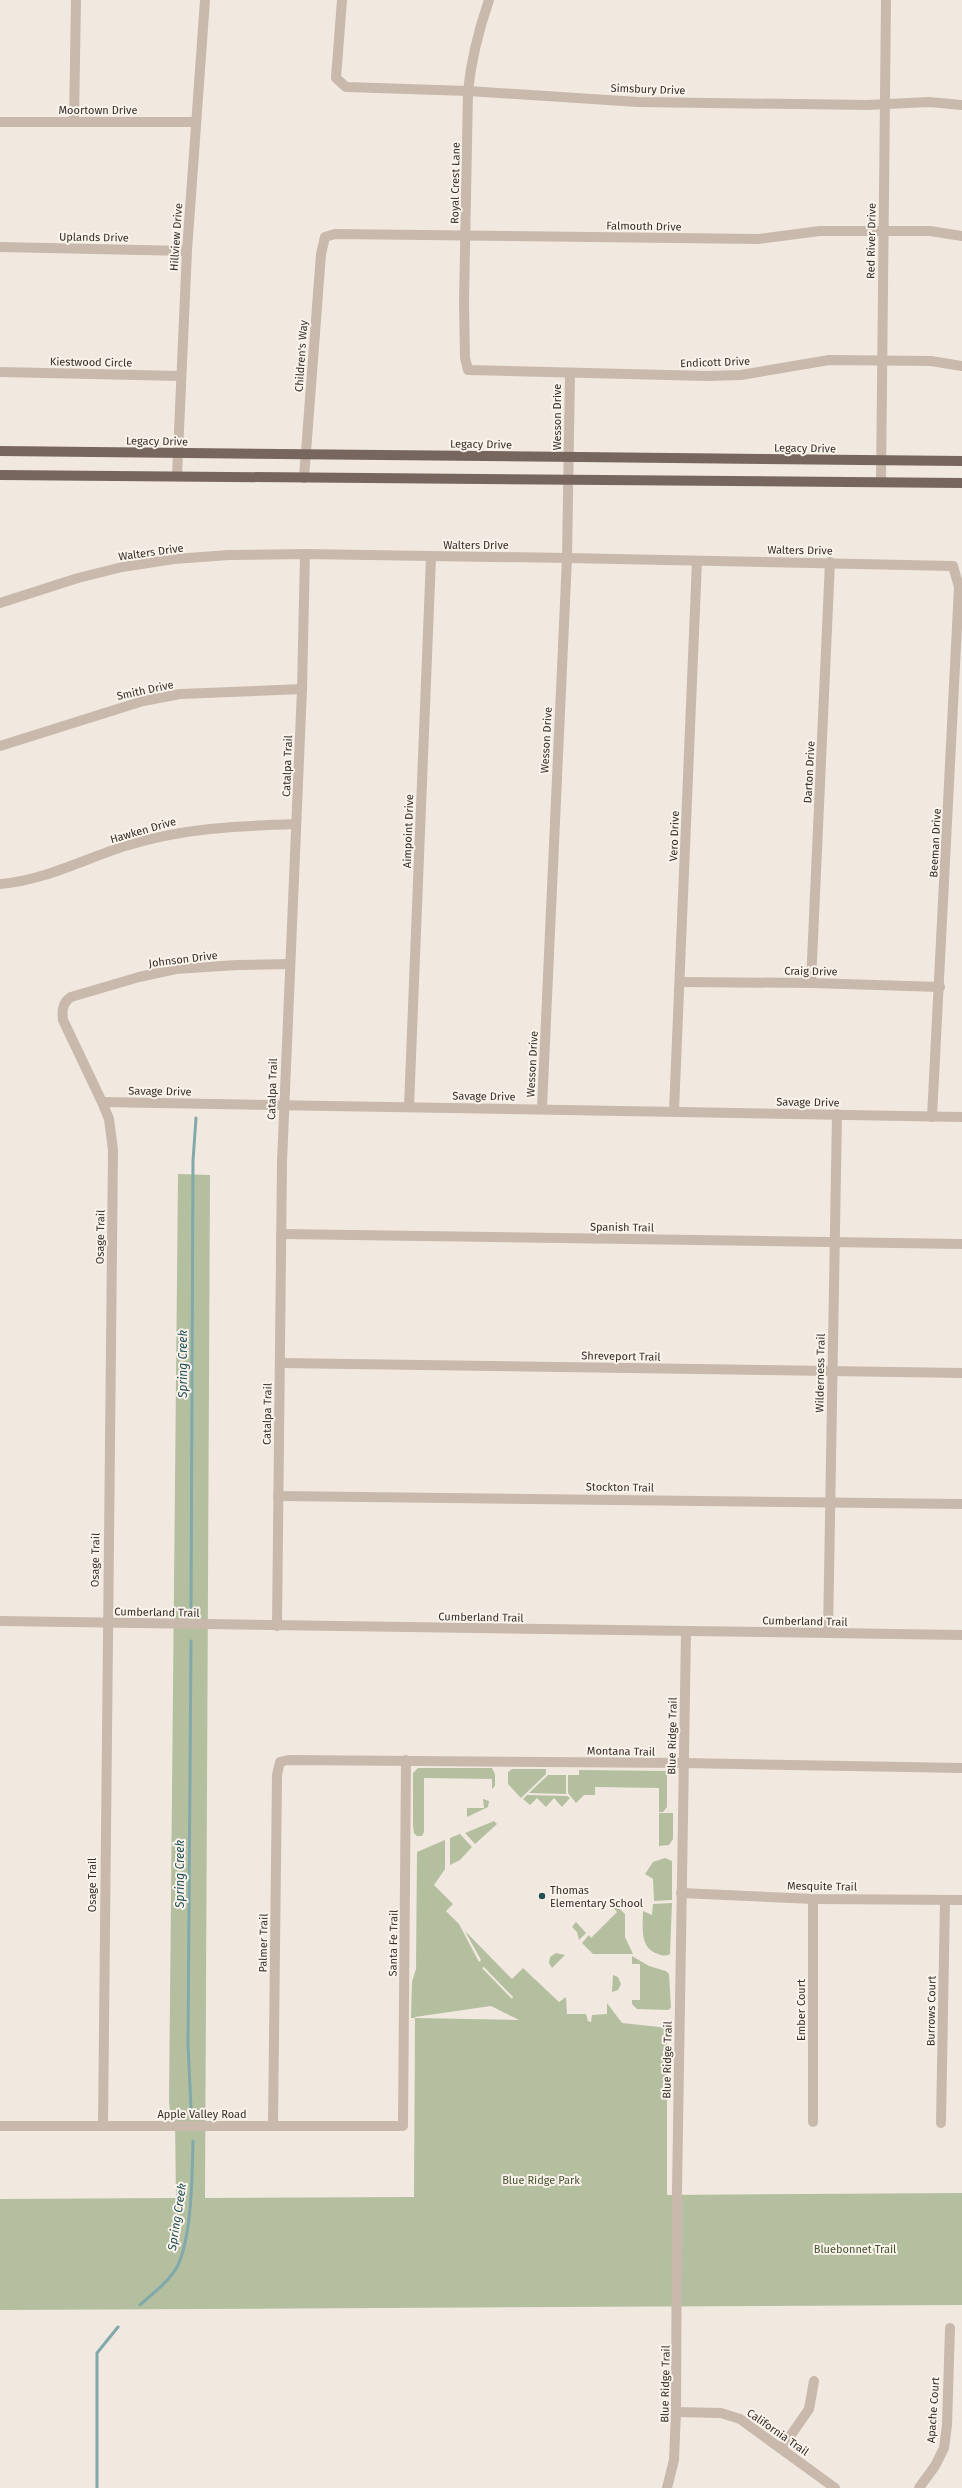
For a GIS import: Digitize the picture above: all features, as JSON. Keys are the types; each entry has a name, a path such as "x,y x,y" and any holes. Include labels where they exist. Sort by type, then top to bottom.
{"main road":[{"name":"Legacy Drive","path":"0,451 962,461"},
{"path":"0,475 962,483"}],"street":[{"path":"74,121 76,0"},
{"name":"Hillview Drive","path":"177,476 187,250 205,0"},
{"name":"Simsbury Drive","path":"342,0 336,78 346,87 468,91 638,102 885,104 929,102 962,105"},
{"name":"Royal Crest Lane","path":"468,370 465,358 464,303 467,236 468,91 470,70 482,20 489,0"},
{"name":"Red River Drive","path":"881,482 881,360 886,0"},
{"name":"Moortown Drive","path":"0,122 196,122"},
{"name":"Falmouth Drive","path":"325,237 335,234 744,239 820,231 930,231 962,236"},
{"name":"Children's Way","path":"304,478 321,254 325,237"},
{"name":"Uplands Drive","path":"0,247 187,250"},
{"name":"Endicott Drive","path":"468,370 570,374 742,375 815,361 931,361 962,366"},
{"name":"Kiestwood Circle","path":"0,372 181,376"},
{"name":"Wesson Drive","path":"542,1108 567,558 570,374"},
{"name":"Walters Drive","path":"0,603 78,578 153,562 229,555 304,554 830,562 948,565 954,566 956,570"},
{"name":"Catalpa Trail","path":"277,1626 283,1105 302,690 304,554"},
{"name":"Aimpoint Drive","path":"409,1107 431,557"},
{"name":"Vero Drive","path":"674,1111 681,982 697,561"},
{"name":"Darton Drive","path":"811,983 830,562"},
{"name":"Beeman Drive","path":"932,1117 940,987 959,587 956,570"},
{"name":"Smith Drive","path":"0,746 143,701 188,694 302,690"},
{"name":"Hawken Drive","path":"0,884 31,879 125,846 175,832 229,826 296,824"},
{"name":"Johnson Drive","path":"63,1006 71,997 158,972 196,967 289,964"},
{"name":"Craig Drive","path":"681,982 811,983 940,987"},
{"name":"Osage Trail","path":"63,1006 63,1020 109,1119 113,1150 106,1624 103,2126"},
{"name":"Savage Drive","path":"102,1102 542,1108 962,1117"},
{"name":"Wilderness Trail","path":"828,1633 837,1114"},
{"name":"Spanish Trail","path":"281,1234 962,1244"},
{"name":"Shreveport Trail","path":"280,1363 962,1373"},
{"name":"Stockton Trail","path":"278,1496 962,1504"},
{"name":"Cumberland Trail","path":"0,1621 106,1624 962,1635"},
{"name":"Blue Ridge Trail","path":"667,2488 674,2460 676,2412 686,1631"},
{"name":"Montana Trail","path":"280,1762 288,1760 406,1760 962,1768"},
{"name":"Santa Fe Trail","path":"403,2126 406,1760"},
{"name":"Palmer Trail","path":"273,2126 277,1775 280,1762"},
{"name":"Mesquite Trail","path":"682,1893 813,1899 962,1900"},
{"name":"Ember Court","path":"813,1899 813,2122"},
{"name":"Burrows Court","path":"941,2123 944,1900"},
{"name":"Apple Valley Road","path":"0,2126 403,2126"},
{"name":"Apache Court","path":"919,2488 935,2466 944,2448 947,2425 950,2328"},
{"path":"782,2448 809,2409 814,2381"},
{"name":"California Trail","path":"676,2412 714,2413 734,2417 748,2423 835,2488"}],"green space":[{"path":"178,1174 210,1175 205,2198 414,2197 415,2018 411,2018 412,1982 416,1969 417,1852 445,1840 445,1869 434,1885 453,1904 446,1911 459,1924 479,1962 481,1960 465,1931 512,1979 523,1968 559,2002 566,1997 567,2014 586,2014 588,2021 591,2022 592,2015 607,2014 607,2003 622,2023 669,2028 667,2036 667,2195 962,2193 962,2305 0,2310 0,2199 176,2198 175,2120 171,2120 169,2102","holes":["484,1967 513,1997 512,1999 482,1968","491,2006 519,2020 415,2018"]},
{"path":"418,1768 492,1768 495,1774 495,1786 492,1789 492,1779 424,1778 424,1832 422,1836 417,1836 414,1833 413,1826 413,1773"},
{"path":"512,1769 546,1769 546,1774 521,1798 508,1784 508,1772"},
{"path":"579,1770 667,1771 667,1807 663,1812 659,1812 659,1788 595,1787 595,1795 584,1795 576,1803 568,1793 568,1775 579,1775"},
{"path":"548,1775 566,1775 566,1794 529,1793"},
{"path":"527,1795 567,1796 570,1798 562,1807 554,1798 546,1807 537,1798 530,1805 523,1799"},
{"path":"483,1799 489,1801 488,1807 467,1817 467,1808 484,1808"},
{"path":"659,1813 673,1813 673,1839 669,1845 659,1846"},
{"path":"494,1821 497,1824 475,1844 465,1833"},
{"path":"460,1834 472,1847 460,1860 450,1865 450,1838"},
{"path":"665,1858 672,1861 672,1900 654,1901 653,1879 645,1874 653,1862"},
{"path":"610,1900 625,1914 625,1937 633,1954 593,1954 582,1943 589,1935 591,1938 617,1912 608,1902"},
{"path":"672,1903 670,1954 661,1955 652,1951 645,1942 643,1936 643,1911 652,1915 653,1904"},
{"path":"576,1922 586,1933 579,1940 577,1932 572,1927"},
{"path":"556,1953 565,1955 552,1968 549,1963 550,1957"},
{"path":"632,1956 649,1966 666,1971 669,1974 671,2008 668,2010 637,2009 632,2004 632,2000 640,2000 640,1964 632,1964"},
{"path":"613,1975 618,1977 621,1984 618,1990 612,1992"}],"waterway":[{"name":"Spring Creek","path":"191,1611 193,1161 196,1118"},
{"name":"Spring Creek","path":"191,1641 188,2044 191,2108"},
{"name":"Spring Creek","path":"140,2305 171,2276 175,2271 183,2252 189,2222 193,2141"},
{"name":"Spring Creek","path":"97,2488 97,2353 118,2327"}],"place":[{"name":"Thomas Elementary School","path":"542,1896"}],"park label":[{"name":"Blue Ridge Park","path":"541,2180"},
{"name":"Bluebonnet Trail","path":"855,2249"}]}
